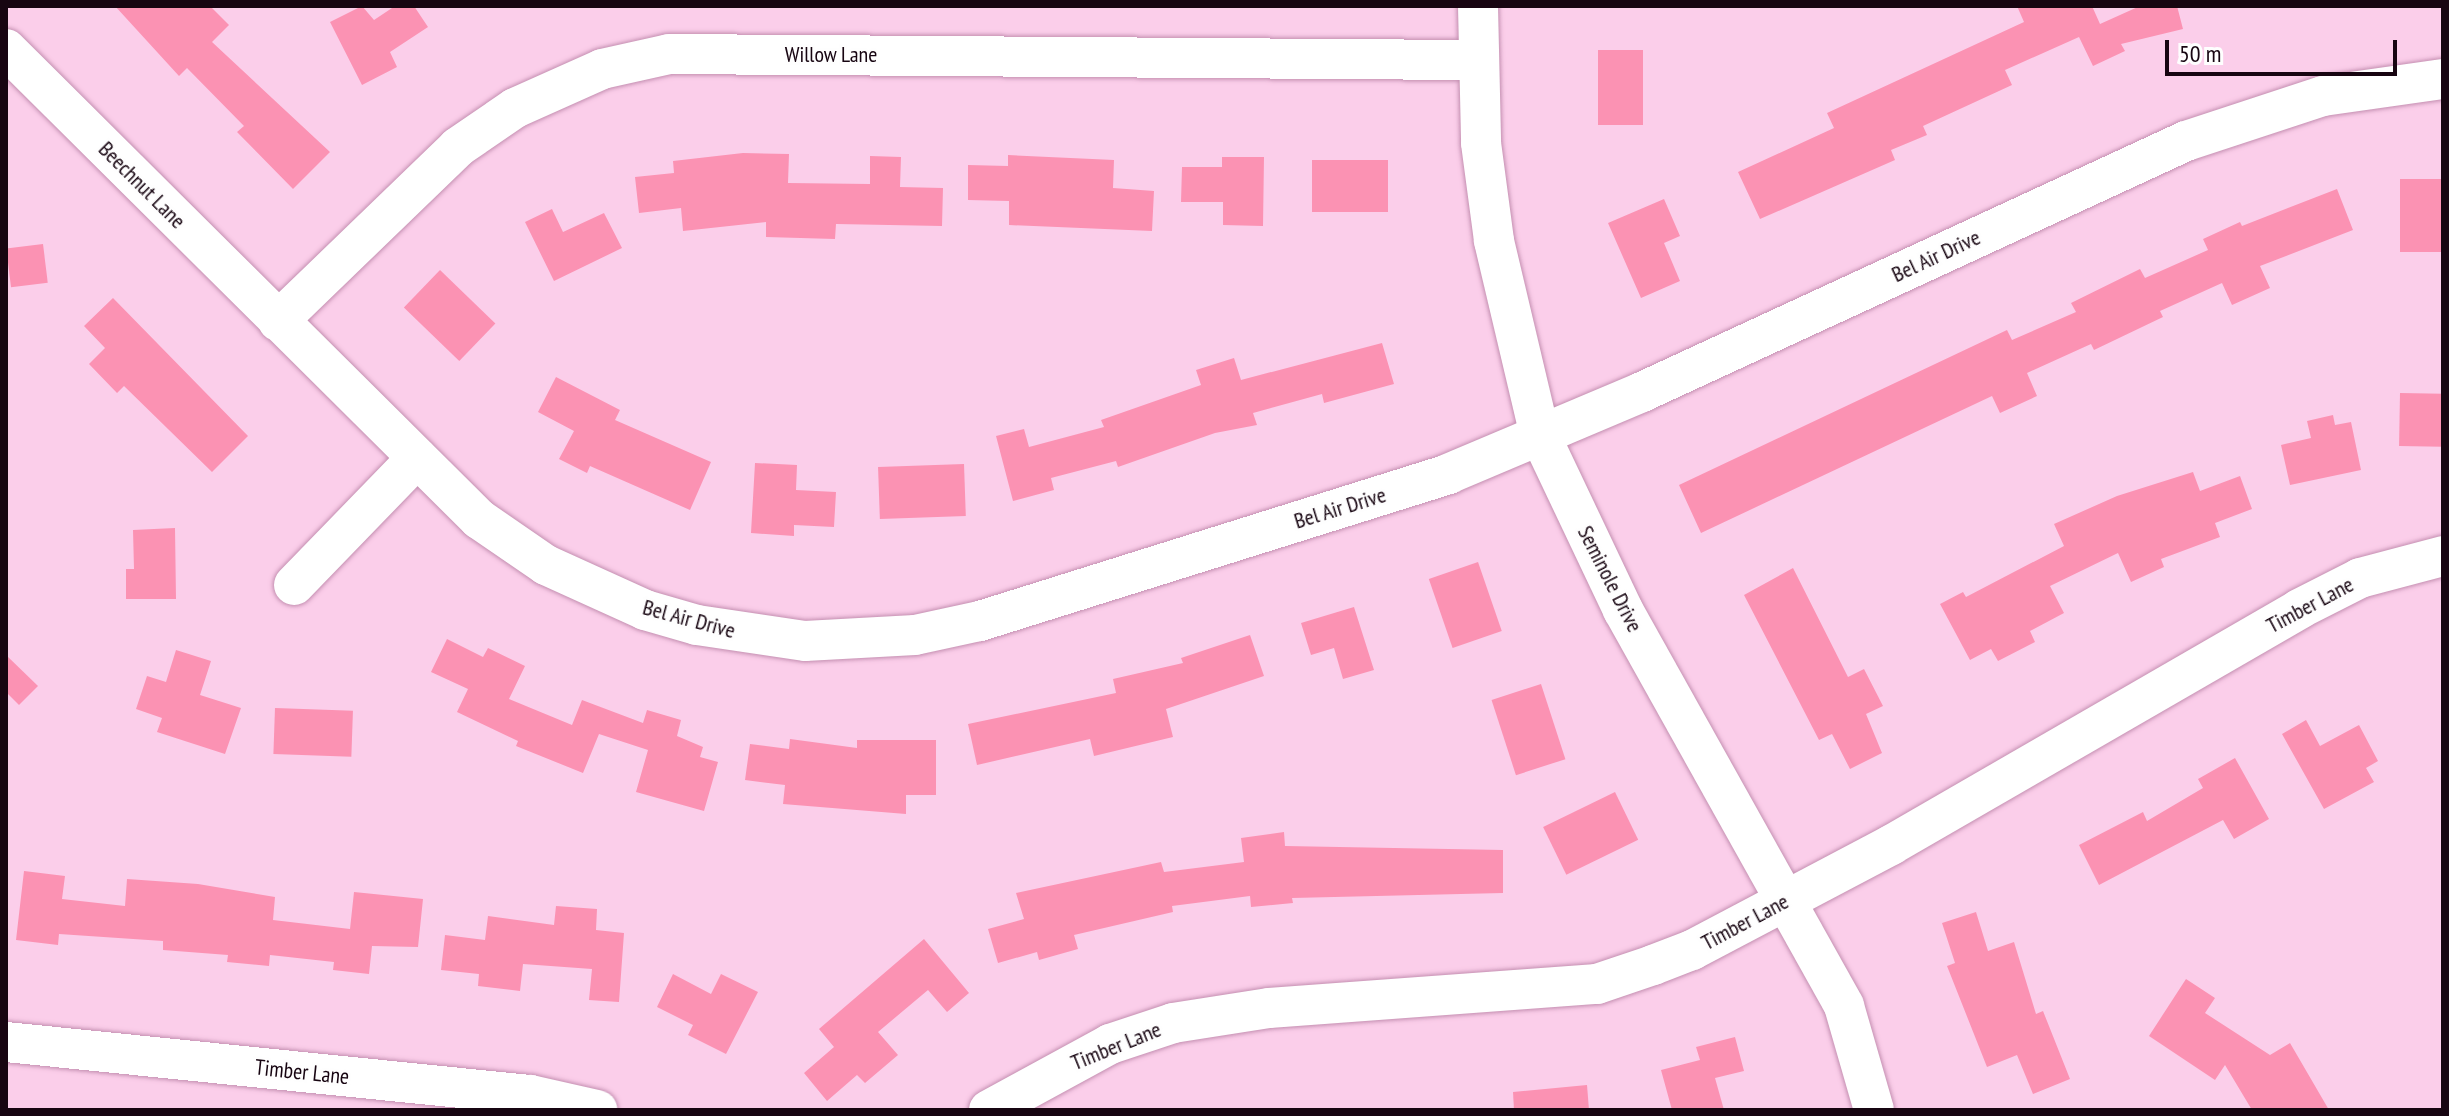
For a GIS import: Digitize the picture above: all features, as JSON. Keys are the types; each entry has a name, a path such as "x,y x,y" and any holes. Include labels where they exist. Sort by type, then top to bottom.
{"street":[{"name":"Seminole Drive","path":"1478,6 1477,60 1494,241 1540,435 1623,610 1789,899 1844,1006 1874,1110"},
{"name":"Beechnut Lane","path":"6,49 278,321"},
{"name":"Willow Lane","path":"278,321 458,147 559,85 669,54 1477,60"},
{"name":"Bel Air Drive","path":"278,321 488,526 594,590 697,625 805,641 848,641 980,621 1448,474 2186,141 2323,96 2443,79"},
{"path":"294,585 417,458"},
{"name":"Timber Lane","path":"989,1110 1110,1044 1173,1023 1269,1008 1597,984 1692,950 1789,899 2299,609 2360,578 2443,556"},
{"name":"Timber Lane","path":"6,1042 530,1095 597,1110"}],"building":[{"path":"115,6 210,6 229,25 212,42 330,152 293,189 237,132 244,126 187,68 179,76"},
{"path":"362,6 374,20 395,6 414,6 428,27 390,52 397,67 362,85 330,22"},
{"path":"2017,6 2092,6 2100,24 2140,6 2177,6 2183,29 2121,44 2125,51 2093,66 2079,37 2005,70 2012,85 1923,126 1927,135 1891,150 1895,160 1760,219 1738,172 1834,128 1827,113 2024,22"},
{"path":"1598,50 1643,50 1643,125 1598,125"},
{"path":"743,153 789,154 788,183 870,184 870,156 901,157 900,187 943,188 942,226 836,224 835,239 766,237 766,222 683,231 681,208 639,213 635,177 674,173 673,161"},
{"path":"1008,155 1114,160 1113,188 1154,191 1152,231 1009,225 1009,201 968,200 968,165 1008,166"},
{"path":"1222,157 1264,157 1263,226 1223,225 1223,202 1181,202 1182,167 1222,167"},
{"path":"1312,160 1388,160 1388,212 1312,212"},
{"path":"2400,179 2441,179 2441,252 2400,252"},
{"path":"2337,189 2353,230 2260,266 2270,288 2232,305 2222,283 2160,311 2163,317 2094,350 2091,344 2027,373 2037,396 2000,413 1992,396 1701,533 1679,485 2007,330 2012,340 2076,312 2071,303 2140,269 2145,278 2208,250 2203,239 2240,222 2242,226"},
{"path":"1664,199 1680,236 1664,243 1680,281 1641,298 1608,223"},
{"path":"552,209 563,232 604,213 622,248 554,281 525,222"},
{"path":"43,244 48,283 11,287 6,249"},
{"path":"440,270 495,323 459,361 404,307"},
{"path":"113,298 248,436 212,472 124,386 117,393 89,364 105,348 84,326"},
{"path":"1382,343 1394,384 1324,403 1322,394 1253,413 1257,425 1215,433 1118,467 1116,461 1051,478 1054,490 1013,501 996,436 1024,429 1029,447 1104,427 1101,420 1201,385 1196,370 1234,358 1241,380"},
{"path":"556,377 620,410 615,420 711,462 690,510 590,466 587,473 559,459 574,431 538,412"},
{"path":"2400,393 2443,394 2442,447 2399,446"},
{"path":"2333,415 2335,425 2351,422 2361,470 2290,485 2281,445 2311,438 2307,421"},
{"path":"755,463 797,465 796,490 836,492 834,527 794,525 794,536 751,533"},
{"path":"964,464 966,516 880,519 878,467"},
{"path":"2193,472 2200,491 2240,476 2252,509 2215,523 2220,537 2161,559 2164,567 2131,582 2118,553 2050,586 2064,613 2030,631 2035,642 1998,661 1991,649 1970,660 1940,604 1963,592 1966,597 2064,546 2054,524 2117,496"},
{"path":"175,528 176,599 126,599 126,569 134,569 133,530"},
{"path":"1478,562 1502,631 1453,648 1429,579"},
{"path":"1793,568 1848,677 1864,669 1883,706 1866,714 1882,753 1850,769 1832,734 1819,740 1744,595"},
{"path":"1354,607 1374,670 1343,679 1334,648 1311,655 1301,623"},
{"path":"1250,635 1264,676 1166,709 1173,737 1094,756 1090,739 977,765 968,724 1116,693 1113,679 1183,663 1181,658"},
{"path":"447,639 483,657 488,648 525,666 509,699 572,725 582,700 643,723 647,710 681,720 677,736 703,747 700,757 718,762 704,811 636,792 648,750 599,734 583,773 516,746 518,741 457,712 468,689 431,672"},
{"path":"176,650 211,661 200,695 241,708 225,754 157,732 162,718 136,709 147,676 166,682"},
{"path":"6,655 38,686 19,705 6,692"},
{"path":"1541,684 1565,759 1516,775 1492,700"},
{"path":"275,708 353,711 351,757 273,754"},
{"path":"2306,720 2320,746 2359,725 2378,761 2366,768 2374,782 2324,809 2282,734"},
{"path":"790,739 857,748 857,740 936,740 936,795 906,795 906,814 783,804 785,785 745,780 750,744 789,749"},
{"path":"2235,758 2269,819 2234,839 2223,820 2099,885 2079,845 2143,812 2147,821 2203,788 2198,779"},
{"path":"1615,792 1638,840 1566,875 1543,827"},
{"path":"1284,832 1285,846 1503,850 1503,893 1292,898 1293,903 1251,907 1250,896 1172,906 1173,912 1074,935 1078,949 1039,960 1037,952 998,963 988,929 1024,919 1016,893 1161,862 1164,872 1244,862 1241,838"},
{"path":"24,871 65,876 62,899 125,906 127,879 198,884 275,897 273,920 350,929 354,892 423,899 418,947 372,946 369,974 333,970 334,962 270,955 269,966 227,962 228,955 163,950 163,941 59,934 58,945 16,940"},
{"path":"556,906 597,909 596,930 624,933 619,1002 589,1000 592,969 523,964 520,991 478,986 479,974 441,970 445,935 485,940 488,916 554,925"},
{"path":"1976,912 1988,951 2014,942 2036,1014 2043,1011 2070,1079 2033,1094 2017,1055 1987,1067 1947,966 1955,963 1942,923"},
{"path":"924,939 969,993 947,1012 928,990 878,1032 898,1055 865,1083 857,1075 827,1101 804,1073 834,1047 819,1029"},
{"path":"673,974 711,994 721,974 758,992 726,1054 688,1035 693,1025 657,1007"},
{"path":"2186,979 2215,998 2205,1013 2270,1055 2290,1043 2329,1110 2252,1110 2225,1065 2215,1080 2149,1036"},
{"path":"1735,1037 1744,1071 1715,1078 1724,1110 1672,1110 1661,1070 1700,1060 1696,1047"},
{"path":"1587,1085 1589,1110 1514,1110 1513,1092"}]}
